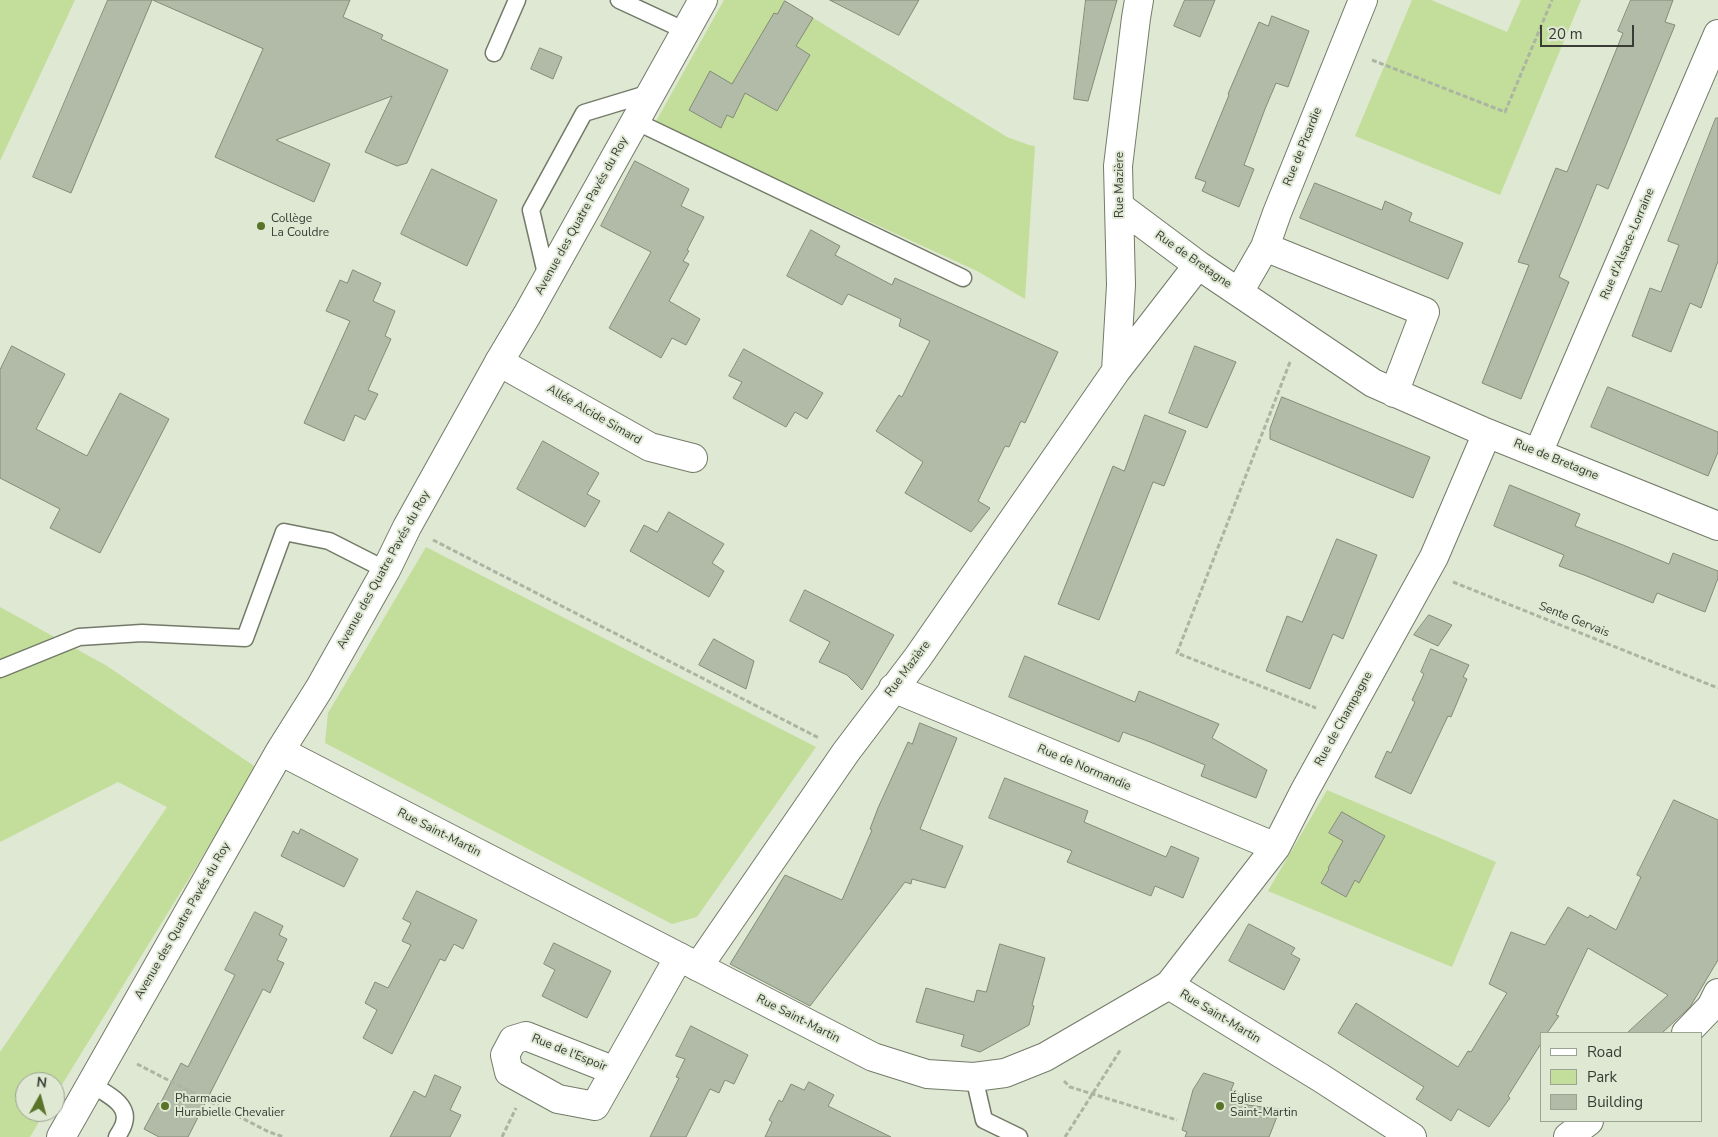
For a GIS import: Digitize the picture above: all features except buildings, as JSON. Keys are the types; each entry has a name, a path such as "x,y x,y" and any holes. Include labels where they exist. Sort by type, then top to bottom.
{"street":[{"name":"Avenue des Quatre Pavés du Roy","path":"61,1137 280,750 318,689 386,570 407,527 703,0"},
{"name":"Rue Mazière","path":"1116,371 1121,285 1118,166 1139,0"},
{"name":"Rue de Picardie","path":"1239,292 1265,247 1276,213 1363,0"},
{"name":"Rue d'Alsace-Lorraine","path":"1538,453 1718,34"},
{"name":"Rue de Bretagne","path":"1119,206 1198,265 1373,383 1487,433 1718,526"},
{"path":"1265,247 1425,312 1394,393"},
{"name":"Rue Mazière","path":"689,962 923,649 1116,371 1198,265"},
{"name":"Allée Alcide Simard","path":"499,362 650,447 692,458"},
{"name":"Rue de Champagne","path":"1168,986 1276,847 1434,557 1487,433"},
{"name":"Rue de Normandie","path":"893,688 1276,847"},
{"name":"Rue Saint-Martin","path":"280,750 873,1057 927,1074 974,1078 1005,1074 1045,1057 1132,1005 1168,986 1321,1078 1410,1136"},
{"name":"Rue de l'Espoir","path":"614,1071 689,962"},
{"path":"1687,1032 1712,1007 1718,993"},
{"path":"1568,1137 1589,1122"}],"lane":[{"path":"494,52 517,0"},
{"path":"619,0 686,31"},
{"path":"547,278 531,210 584,113 650,93"},
{"path":"635,121 963,278"},
{"path":"0,669 79,637 142,633 245,638 284,532 330,540 386,570"},
{"path":"974,1078 984,1120 1019,1137"},
{"path":"91,1084 120,1103 125,1112 124,1123 116,1137"}],"path":[{"path":"1343,49 1505,112 1552,0"},
{"path":"1301,334 1177,653 1344,720"},
{"path":"407,527 846,752"},
{"name":"Sente Gervais","path":"1434,557 1444,578 1718,688"},
{"path":"1065,1137 1135,1026 1132,1005"},
{"path":"110,1051 269,1132 284,1137"},
{"path":"1045,1057 1055,1072 1070,1087 1177,1120"}],"green space":[{"path":"0,0 75,0 0,161"},
{"path":"724,0 784,0 1007,137 1035,146 1025,299 977,271 655,123"},
{"path":"1412,0 1431,0 1507,32 1521,0 1581,0 1500,195 1355,136"},
{"path":"426,547 816,747 697,917 672,924 325,743 328,713"},
{"path":"0,607 107,666 257,768 65,1080 65,1072 15,1072 15,1122 39,1122 30,1137 0,1137 0,1052 167,807 118,782 0,842"},
{"path":"1327,790 1496,862 1452,967 1268,891"}],"place":[{"name":"Collège La Couldre","path":"261,226"},
{"name":"Pharmacie Hurabielle Chevalier","path":"165,1106"},
{"name":"Église Saint-Martin","path":"1220,1106"}]}
